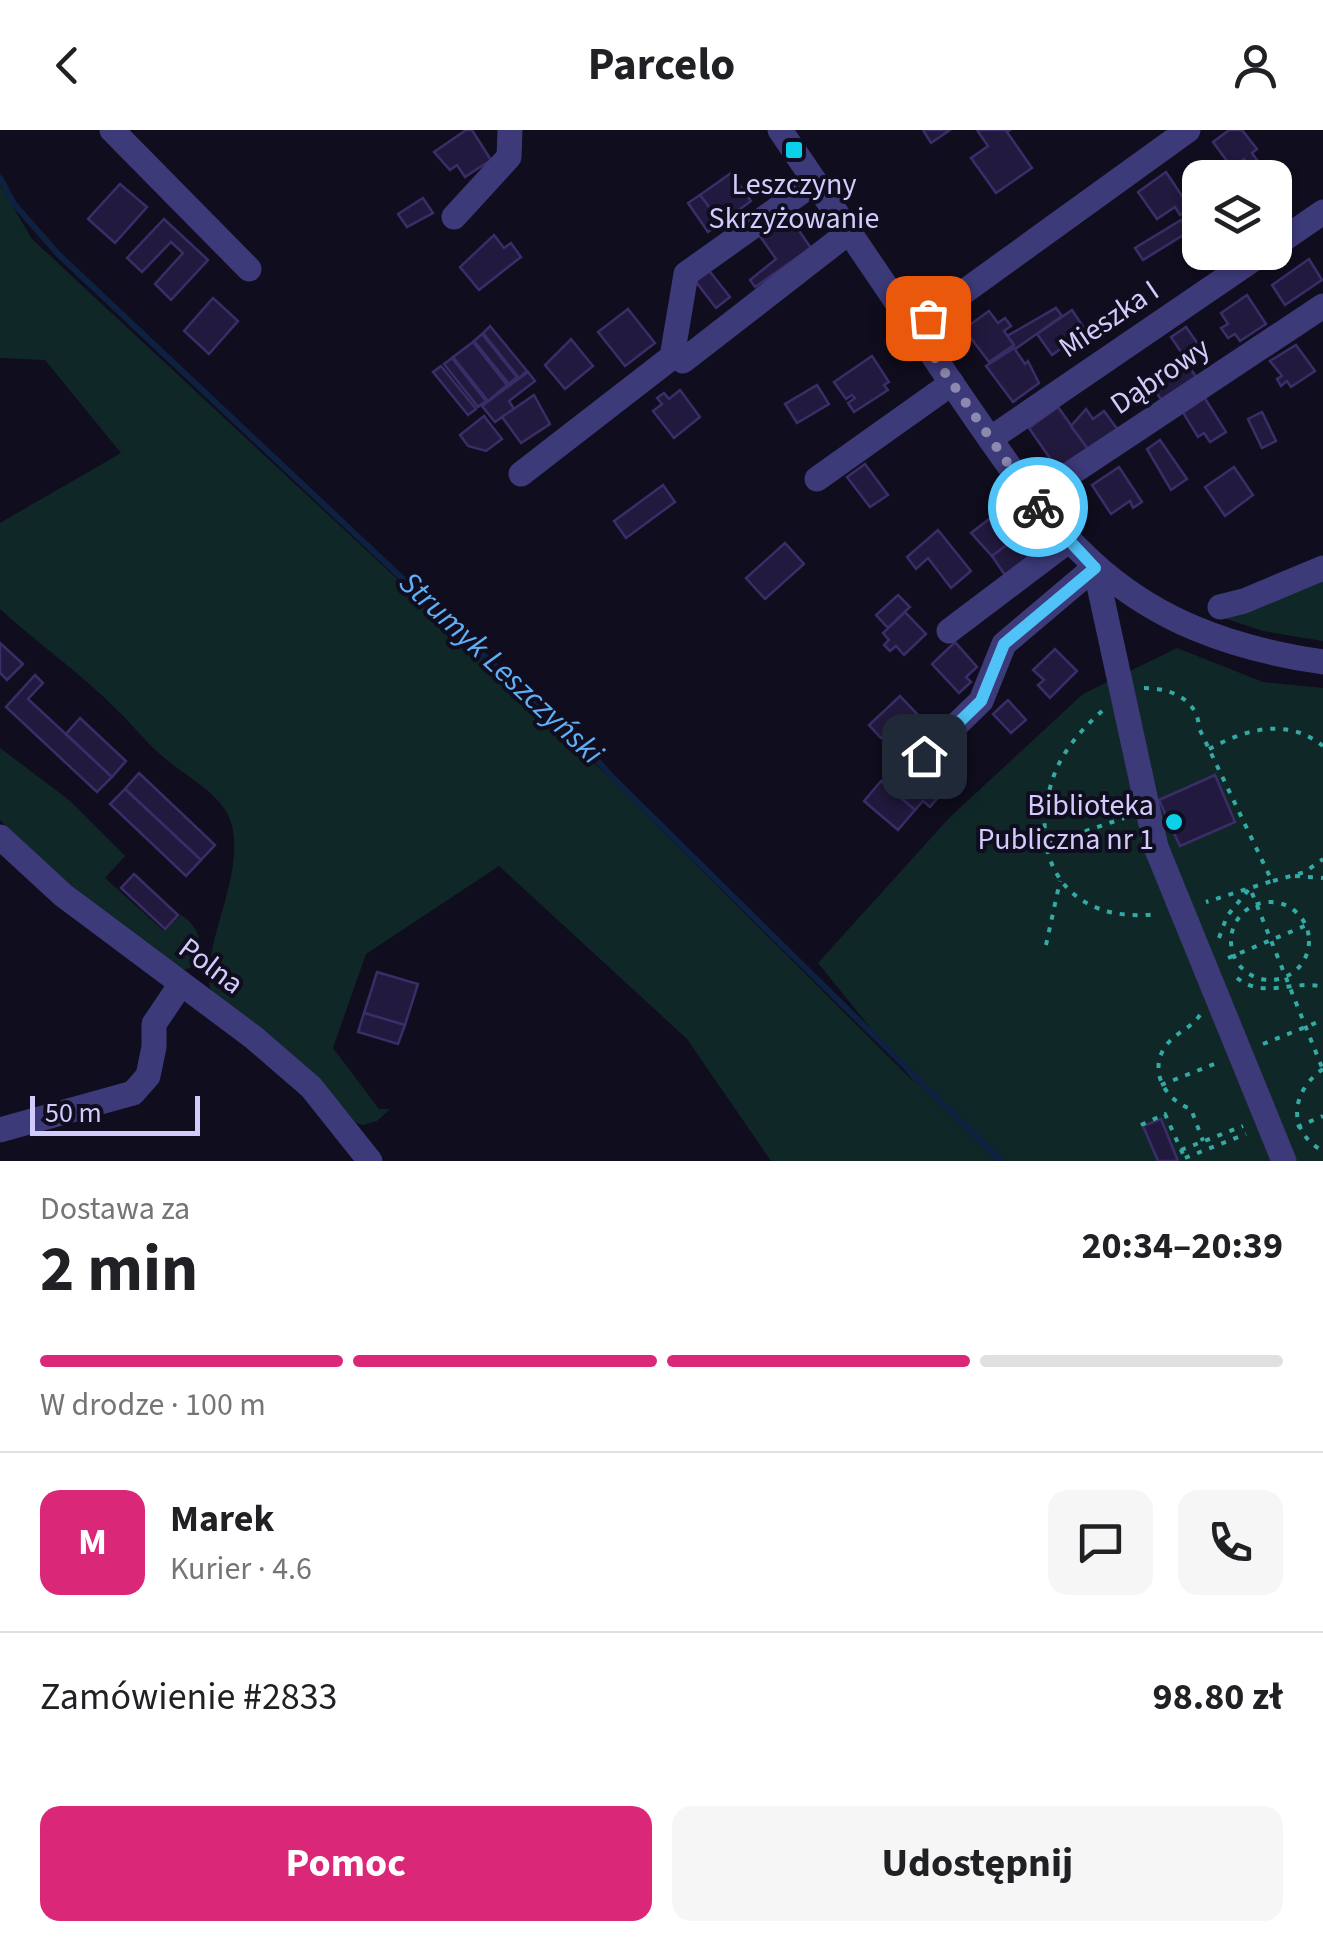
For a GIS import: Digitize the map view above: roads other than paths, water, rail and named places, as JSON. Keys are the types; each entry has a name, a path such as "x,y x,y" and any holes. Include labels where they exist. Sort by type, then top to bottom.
{"street":[{"path":"112,130 249,269"},
{"path":"454,216 509,157 510,130"},
{"path":"780,130 1032,499 1095,568 1141,600 1197,631 1255,651 1323,662"},
{"path":"914,328 1188,130"},
{"path":"521,474 672,357 686,274 815,182"},
{"path":"1292,233 1323,212"},
{"path":"683,361 850,232"},
{"name":"Mieszka I","path":"990,439 1238,270"},
{"name":"Dąbrowy","path":"1032,499 1323,306"},
{"path":"816,479 952,383"},
{"path":"949,630 1068,541"},
{"path":"924,756 981,701 1004,644 1095,568"},
{"path":"1095,568 1156,848 1219,962 1266,1127 1284,1161"},
{"path":"1220,607 1323,568"},
{"name":"Polna","path":"0,837 63,895 253,1037 310,1087 370,1161"},
{"path":"0,1130 133,1094 148,1076 154,1024 180,984"}],"waterway":[{"name":"Strumyk Leszczyński","path":"0,178 14,204 58,254 542,710 576,737 1001,1161"}],"place":[{"name":"Leszczyny Skrzyżowanie","path":"794,150"},
{"name":"Biblioteka Publiczna nr 1","path":"1174,822"}]}
